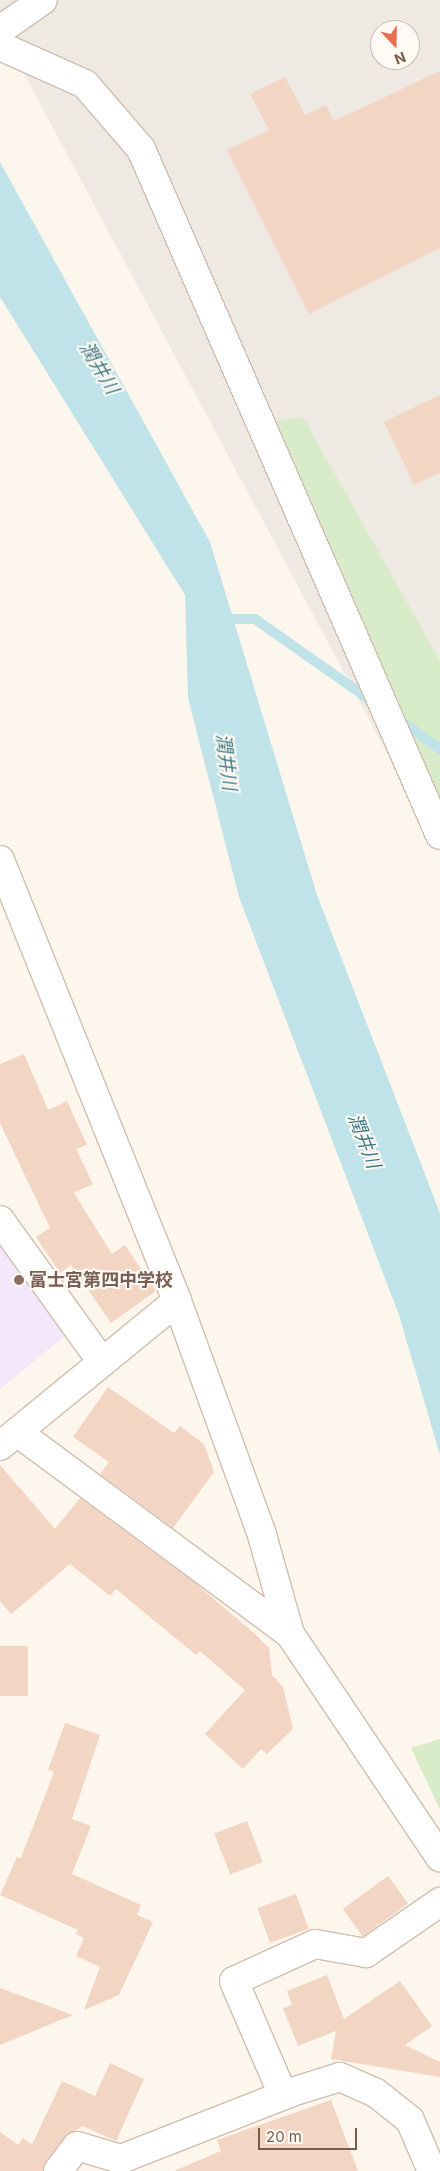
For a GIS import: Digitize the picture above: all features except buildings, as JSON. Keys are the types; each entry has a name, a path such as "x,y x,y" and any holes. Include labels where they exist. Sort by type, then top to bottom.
{"street":[{"path":"0,30 43,0"},
{"path":"0,46 84,84 141,149 440,835"},
{"path":"0,860 177,1301 262,1535 290,1634 440,1857"},
{"path":"0,1220 102,1362"},
{"path":"177,1301 9,1439 290,1634"},
{"path":"283,2095 234,1981 315,1944 366,1952 440,1902"},
{"path":"58,2171 77,2146 121,2159 283,2095 340,2077 376,2093 410,2120 432,2171"}],"shaded area":[{"path":"0,0 440,0 440,852 12,51 0,18"},
{"name":"富士宮第四中学校","path":"0,1232 76,1327 0,1389"}],"green space":[{"path":"303,417 440,661 440,797 272,421"},
{"path":"440,1739 440,1810 411,1748"}],"water":[{"name":"潤井川","path":"0,162 210,542 317,895 440,1213 440,1455 399,1315 239,897 188,698 185,595 0,297"}],"waterway":[{"path":"219,619 255,619 376,704"},
{"path":"398,719 440,749"}],"place":[{"name":"富士宮第四中学校","path":"19,1280"}]}
